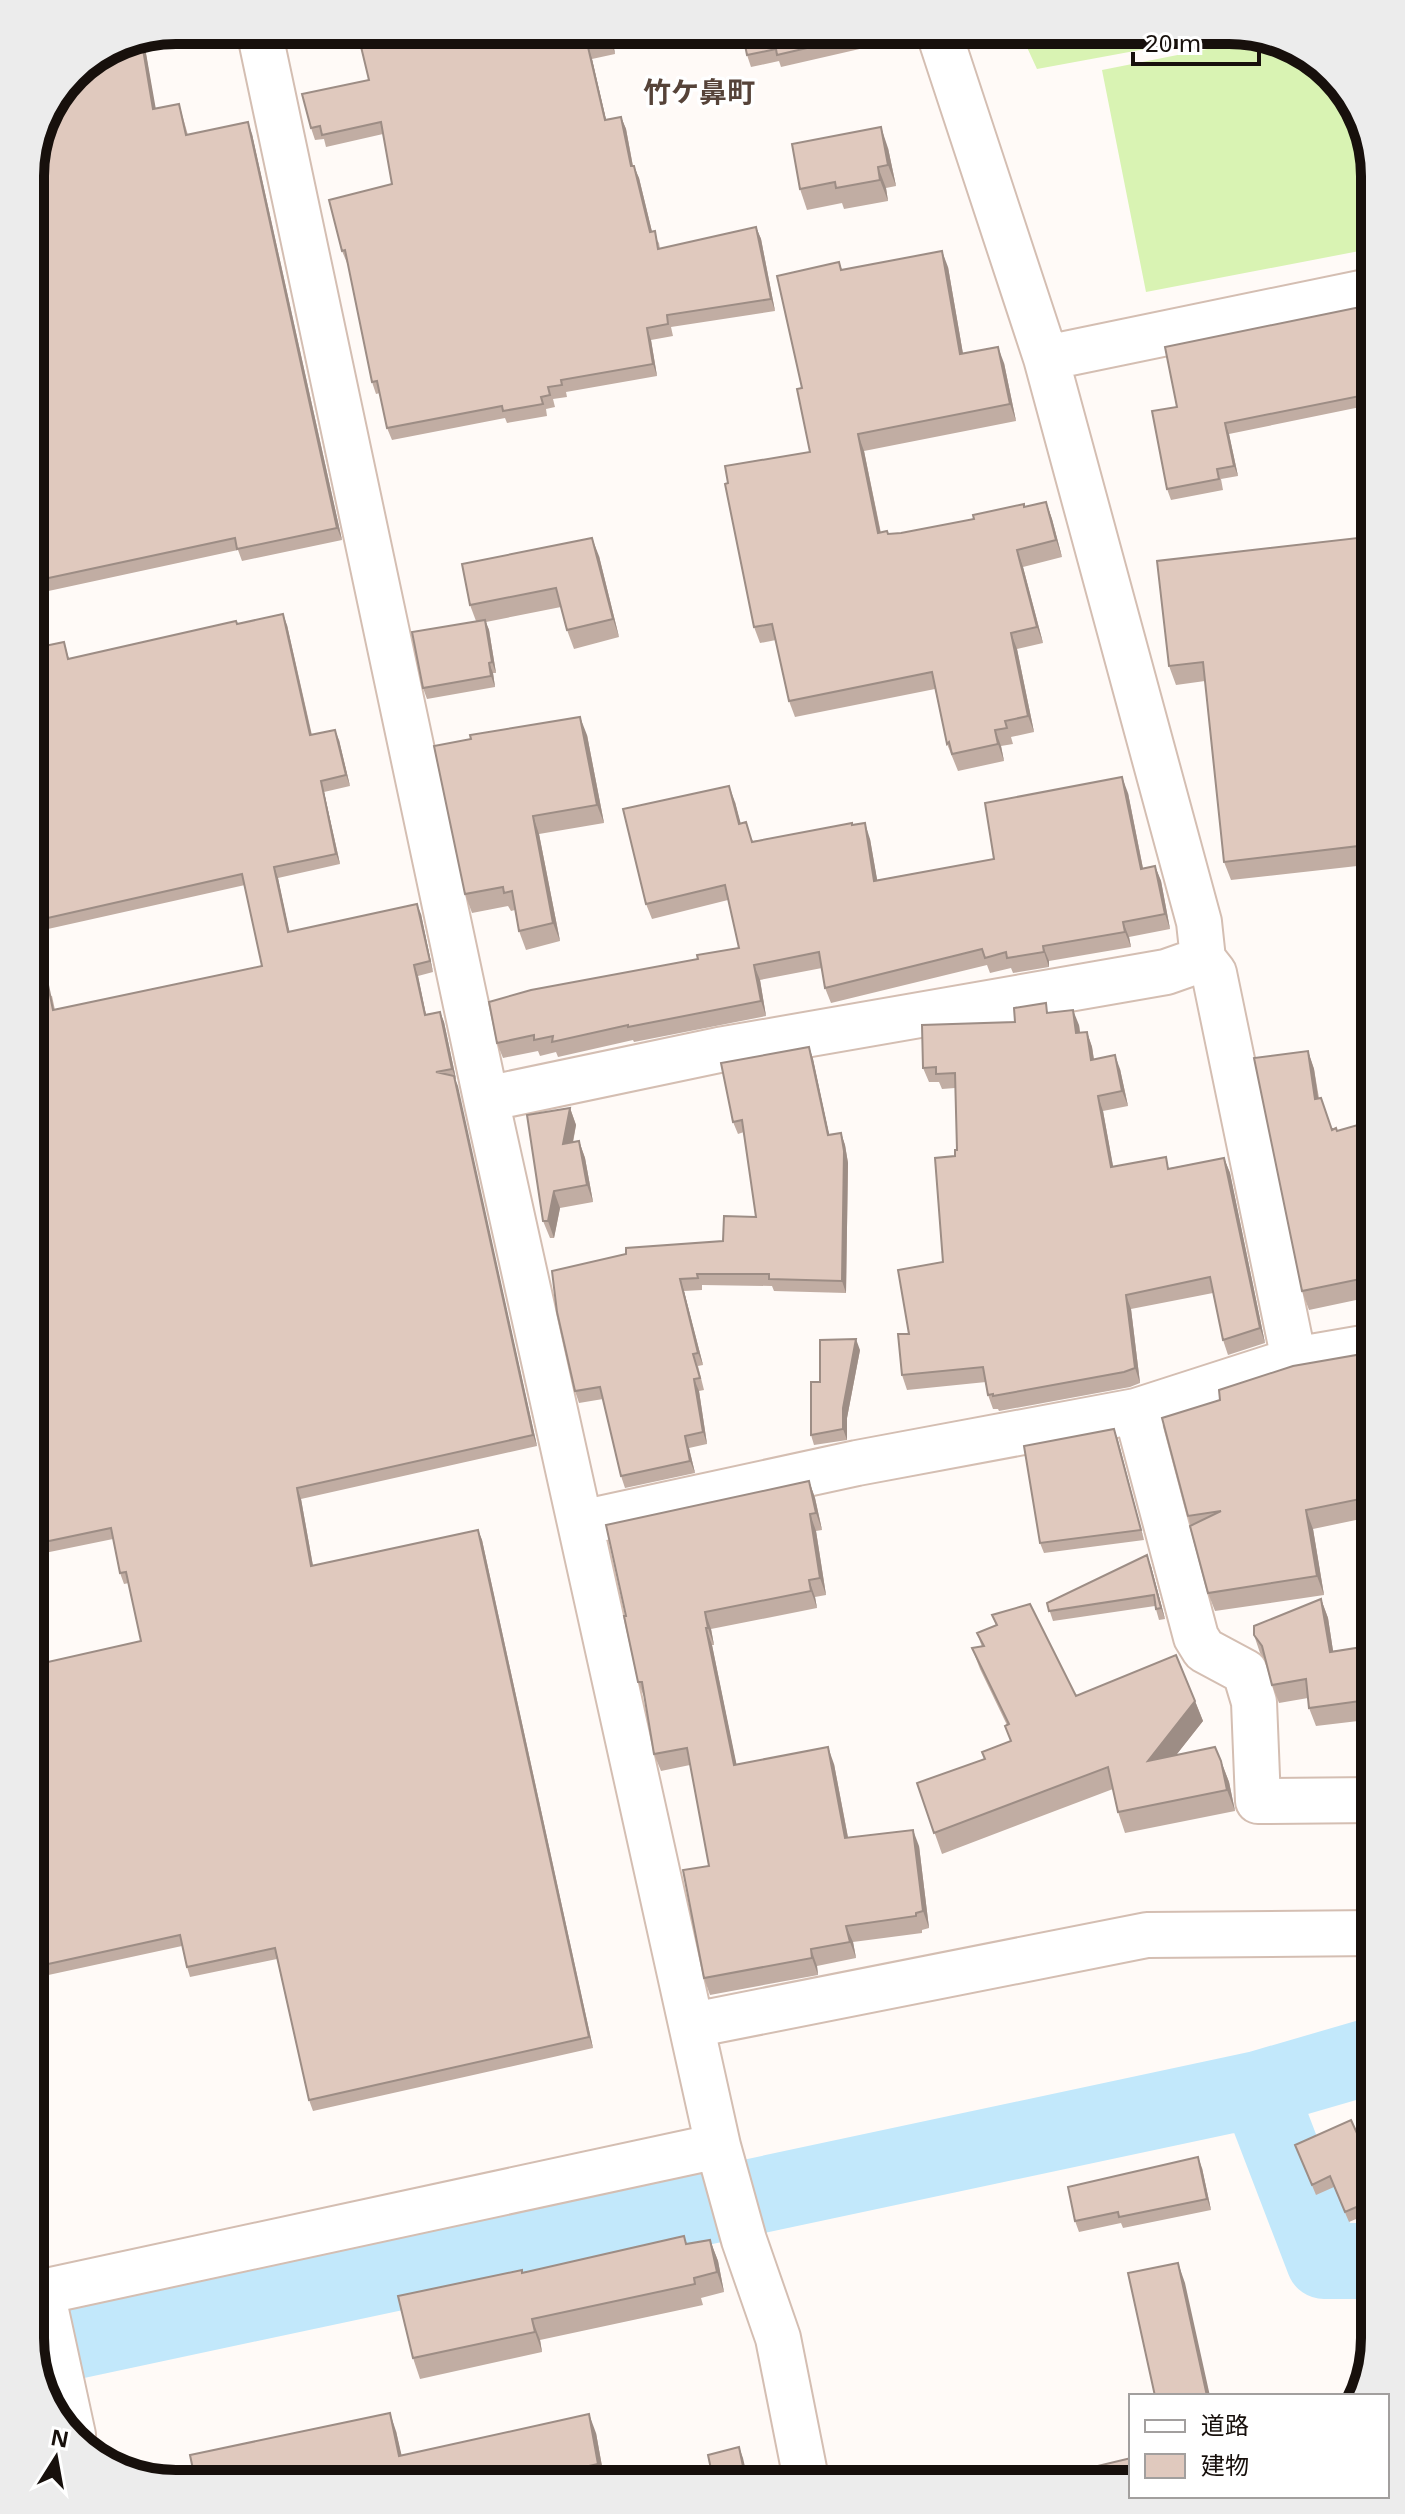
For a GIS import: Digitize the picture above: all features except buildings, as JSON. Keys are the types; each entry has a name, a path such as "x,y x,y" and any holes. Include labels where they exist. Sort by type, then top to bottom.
{"street":[{"path":"262,44 486,1099 718,2146 744,2240 778,2338 804,2470"},
{"path":"943,44 1046,358 1199,922 1203,959 1214,973 1294,1360"},
{"path":"1046,358 1361,293"},
{"path":"486,1099 719,1050 1166,972 1203,959"},
{"path":"581,1523 857,1463 1136,1411 1294,1360 1361,1348"},
{"path":"1136,1411 1196,1637 1204,1650 1245,1672 1254,1702 1258,1801 1361,1800"},
{"path":"693,2025 1147,1935 1361,1933"},
{"path":"44,2292 718,2146"},
{"path":"44,2301 68,2414"}],"green space":[{"path":"1025,44 1173,44 1037,69"},
{"path":"1233,44 1272,51 1302,66 1339,103 1357,142 1361,176 1361,251 1146,292 1102,70"}],"waterway":[{"path":"1361,2059 1258,2089 1324,2261 1361,2261"},
{"path":"45,2347 1258,2089"}],"district":[{"name":"竹ケ鼻町","path":"699,92"}]}
